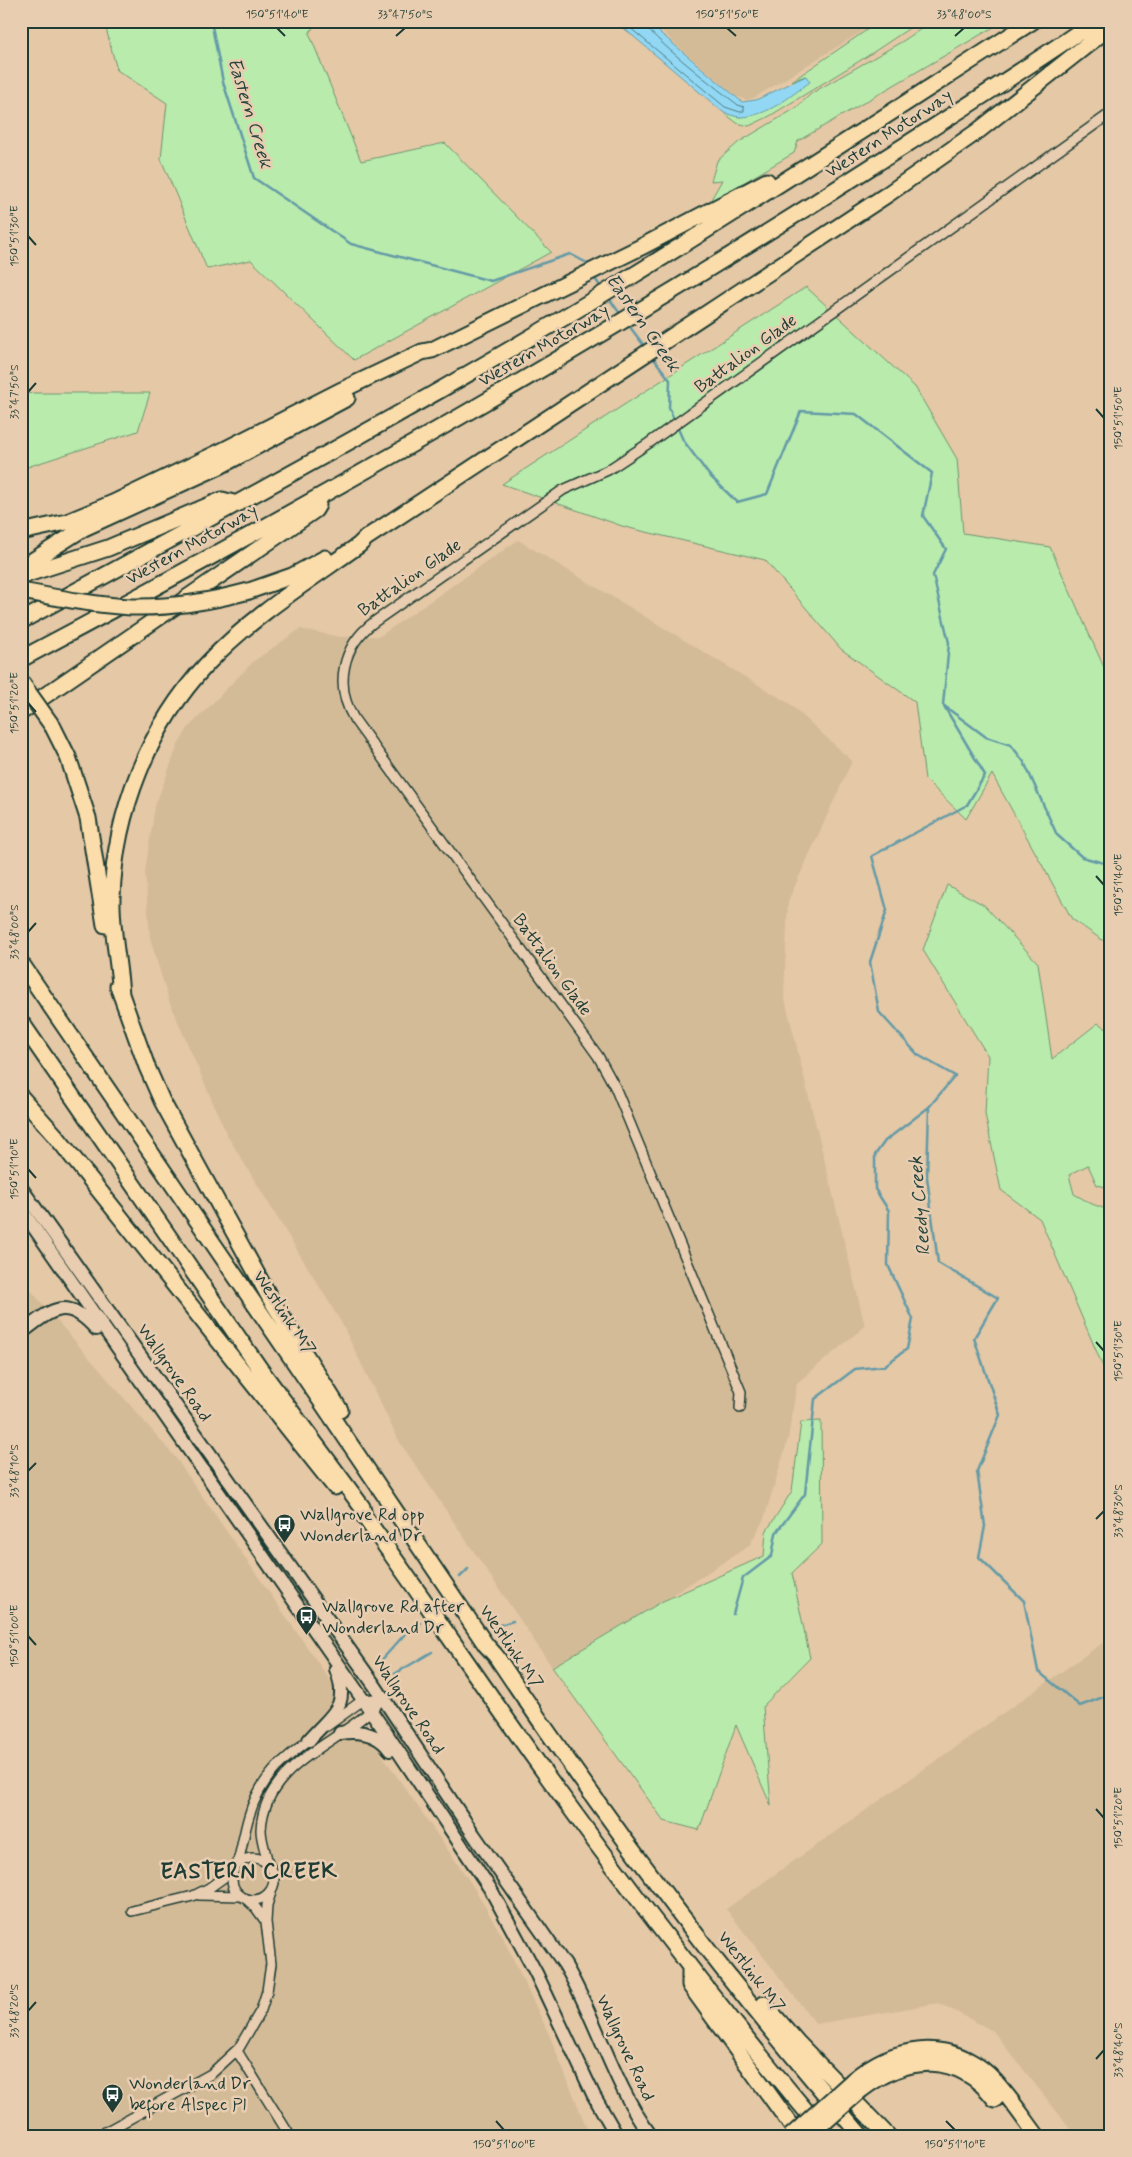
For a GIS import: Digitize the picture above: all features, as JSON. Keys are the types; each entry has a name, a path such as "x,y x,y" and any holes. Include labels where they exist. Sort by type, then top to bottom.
{"highway":[{"name":"Western Motorway","path":"21,621 237,504 628,279 782,183 1033,21"},
{"name":"Western Motorway","path":"21,659 164,583 328,492 598,336 799,213 1095,21"},
{"path":"121,995 112,915 116,858 121,828 133,787 157,734 195,678 223,649 260,617 366,538 686,328 951,150 1111,26"},
{"path":"21,568 68,537 220,466 425,356 432,350 641,247 767,181 782,183"},
{"path":"21,532 67,522 114,503 342,390 422,352 432,350"},
{"path":"21,712 315,510 328,492"},
{"path":"21,576 108,548 222,500 237,504"},
{"path":"21,591 77,601 131,607 155,607 194,602 249,591 292,576 357,540 366,538"},
{"path":"21,682 53,727 74,773 88,818 115,981 146,1067 179,1133 288,1328 492,1640 496,1656"},
{"name":"Westlink M7","path":"21,963 486,1646 496,1656 570,1764 726,1972 748,1993 774,2024 861,2136"},
{"path":"21,1022 260,1369 362,1507 364,1516 438,1618 554,1786 690,1969 720,2016 744,2046 827,2136"},
{"path":"24,1099 355,1512 364,1516"},
{"path":"774,2024 888,2136"},
{"path":"744,2046 799,2136"},
{"path":"809,2136 857,2086 871,2066 894,2055 918,2050 949,2054 967,2060 990,2076 1037,2136"},
{"path":"791,2136 857,2086 905,2066 924,2063 953,2067 984,2085 1025,2136"}],"main road":[{"name":"Wallgrove Road","path":"21,1188 383,1698 474,1835 565,1965 578,1988 630,2104 651,2136"},
{"name":"Wallgrove Road","path":"21,1209 363,1700 491,1890 515,1932 594,2096 617,2136"},
{"path":"21,1333 50,1312 71,1310 83,1314 144,1386"},
{"path":"164,1415 177,1407"},
{"path":"309,1740 333,1715 341,1700 341,1682 328,1650"},
{"path":"340,1733 358,1732 378,1738 431,1801"}],"street":[{"name":"Battalion Glade","path":"740,1408 741,1392 732,1368 615,1087 598,1056 354,719 346,704 343,687 348,653 356,639 368,627 563,490 608,470 649,443 1111,113"},
{"path":"266,1922 256,1908 242,1897 233,1884 257,1792 269,1774 309,1740 363,1700 383,1698"},
{"path":"98,2136 211,2074 237,2051 255,2024 267,1991 271,1964 266,1922 267,1905 274,1883 274,1876 268,1864 261,1832 263,1812 281,1779 292,1768 371,1712 383,1698"},
{"path":"193,1896 209,1888 236,1868 242,1861 256,1858 268,1864"},
{"path":"132,1912 193,1896 224,1894 250,1900 262,1898 268,1894 274,1883"},
{"path":"237,2051 290,2136"}],"shaded area":[{"path":"652,21 879,21 754,98 746,100 736,96 676,45"},
{"path":"518,540 790,704 852,761 788,901 784,995 865,1326 797,1383 788,1439 764,1519 749,1546 663,1601 552,1667 399,1441 341,1322 227,1135 169,1001 150,938 145,872 155,806 178,745 189,727 254,661 300,629 340,637 380,636"},
{"path":"21,1279 175,1457 473,1886 501,1934 548,2032 590,2136 21,2136"},
{"path":"1111,1637 1111,2136 1076,2136 993,2031 939,2003 816,2024 726,1909"}],"green space":[{"path":"104,21 318,21 309,33 361,161 445,143 551,252 354,360 251,260 207,269 161,159 167,103 117,70"},
{"path":"880,21 920,21 866,57 768,117 749,126 737,123 723,112 740,117 805,76 792,81"},
{"path":"933,21 1004,21 798,141 794,153 709,203 722,180 711,181 717,161 739,142 796,108 812,93 903,41"},
{"path":"806,287 915,387 957,459 963,533 1050,547 1111,683 1111,946 1072,919 992,774 966,819 925,779 915,702 841,649 765,560 625,527 502,484"},
{"path":"33,393 150,393 138,431 21,469 21,395"},
{"path":"947,885 984,905 1038,963 1052,1059 1098,1023 1111,1032 1111,1188 1097,1185 1088,1165 1069,1175 1074,1194 1092,1204 1111,1211 1111,1370 1104,1369 1040,1219 1001,1190 985,1114 988,1056 923,950"},
{"path":"821,1421 822,1544 792,1573 810,1658 763,1706 771,1806 736,1725 699,1830 664,1821 552,1667 663,1601 764,1556 766,1532 792,1491 801,1422"}],"water":[{"path":"608,21 646,21 742,102 756,100 806,76 810,82 786,99 760,113 741,117 732,115 723,112 626,30"}],"waterway":[{"name":"Eastern Creek","path":"211,21 223,82 254,178 351,244 491,281 570,254 587,263 589,267"},
{"name":"Eastern Creek","path":"594,277 602,289"},
{"name":"Eastern Creek","path":"608,297 621,315"},
{"name":"Eastern Creek","path":"627,323 645,347"},
{"name":"Eastern Creek","path":"651,355 670,380 669,408 683,440 709,475 737,502 767,494 801,411 856,414 932,473 923,516 946,549 933,575 949,643 943,705 986,737 1011,745 1024,762 1057,835 1082,857 1111,865"},
{"name":"Reedy Creek","path":"944,706 985,775 967,805 872,856 887,910 870,962 879,1012 918,1055 955,1076 929,1107 927,1177 938,1263 998,1298 974,1338 1000,1415 977,1471 985,1526 979,1557 1024,1601 1038,1671 1080,1706 1111,1694"},
{"path":"733,1614 743,1578 772,1556 776,1533 805,1494 815,1399 855,1369 884,1366 907,1349 913,1319 888,1265 889,1211 875,1189 875,1155 885,1141 929,1107"},
{"path":"460,1577 468,1569"},
{"path":"493,1627 513,1621"},
{"path":"378,1664 405,1634 420,1623"},
{"path":"386,1679 432,1652"}],"place":[{"name":"Wallgrove Rd opp Wonderland Dr","path":"284,1544"},
{"name":"Wallgrove Rd after Wonderland Dr","path":"306,1636"},
{"name":"Wonderland Dr before Alspec Pl","path":"113,2113"}],"district":[{"name":"EASTERN CREEK","path":"249,1872"}]}
